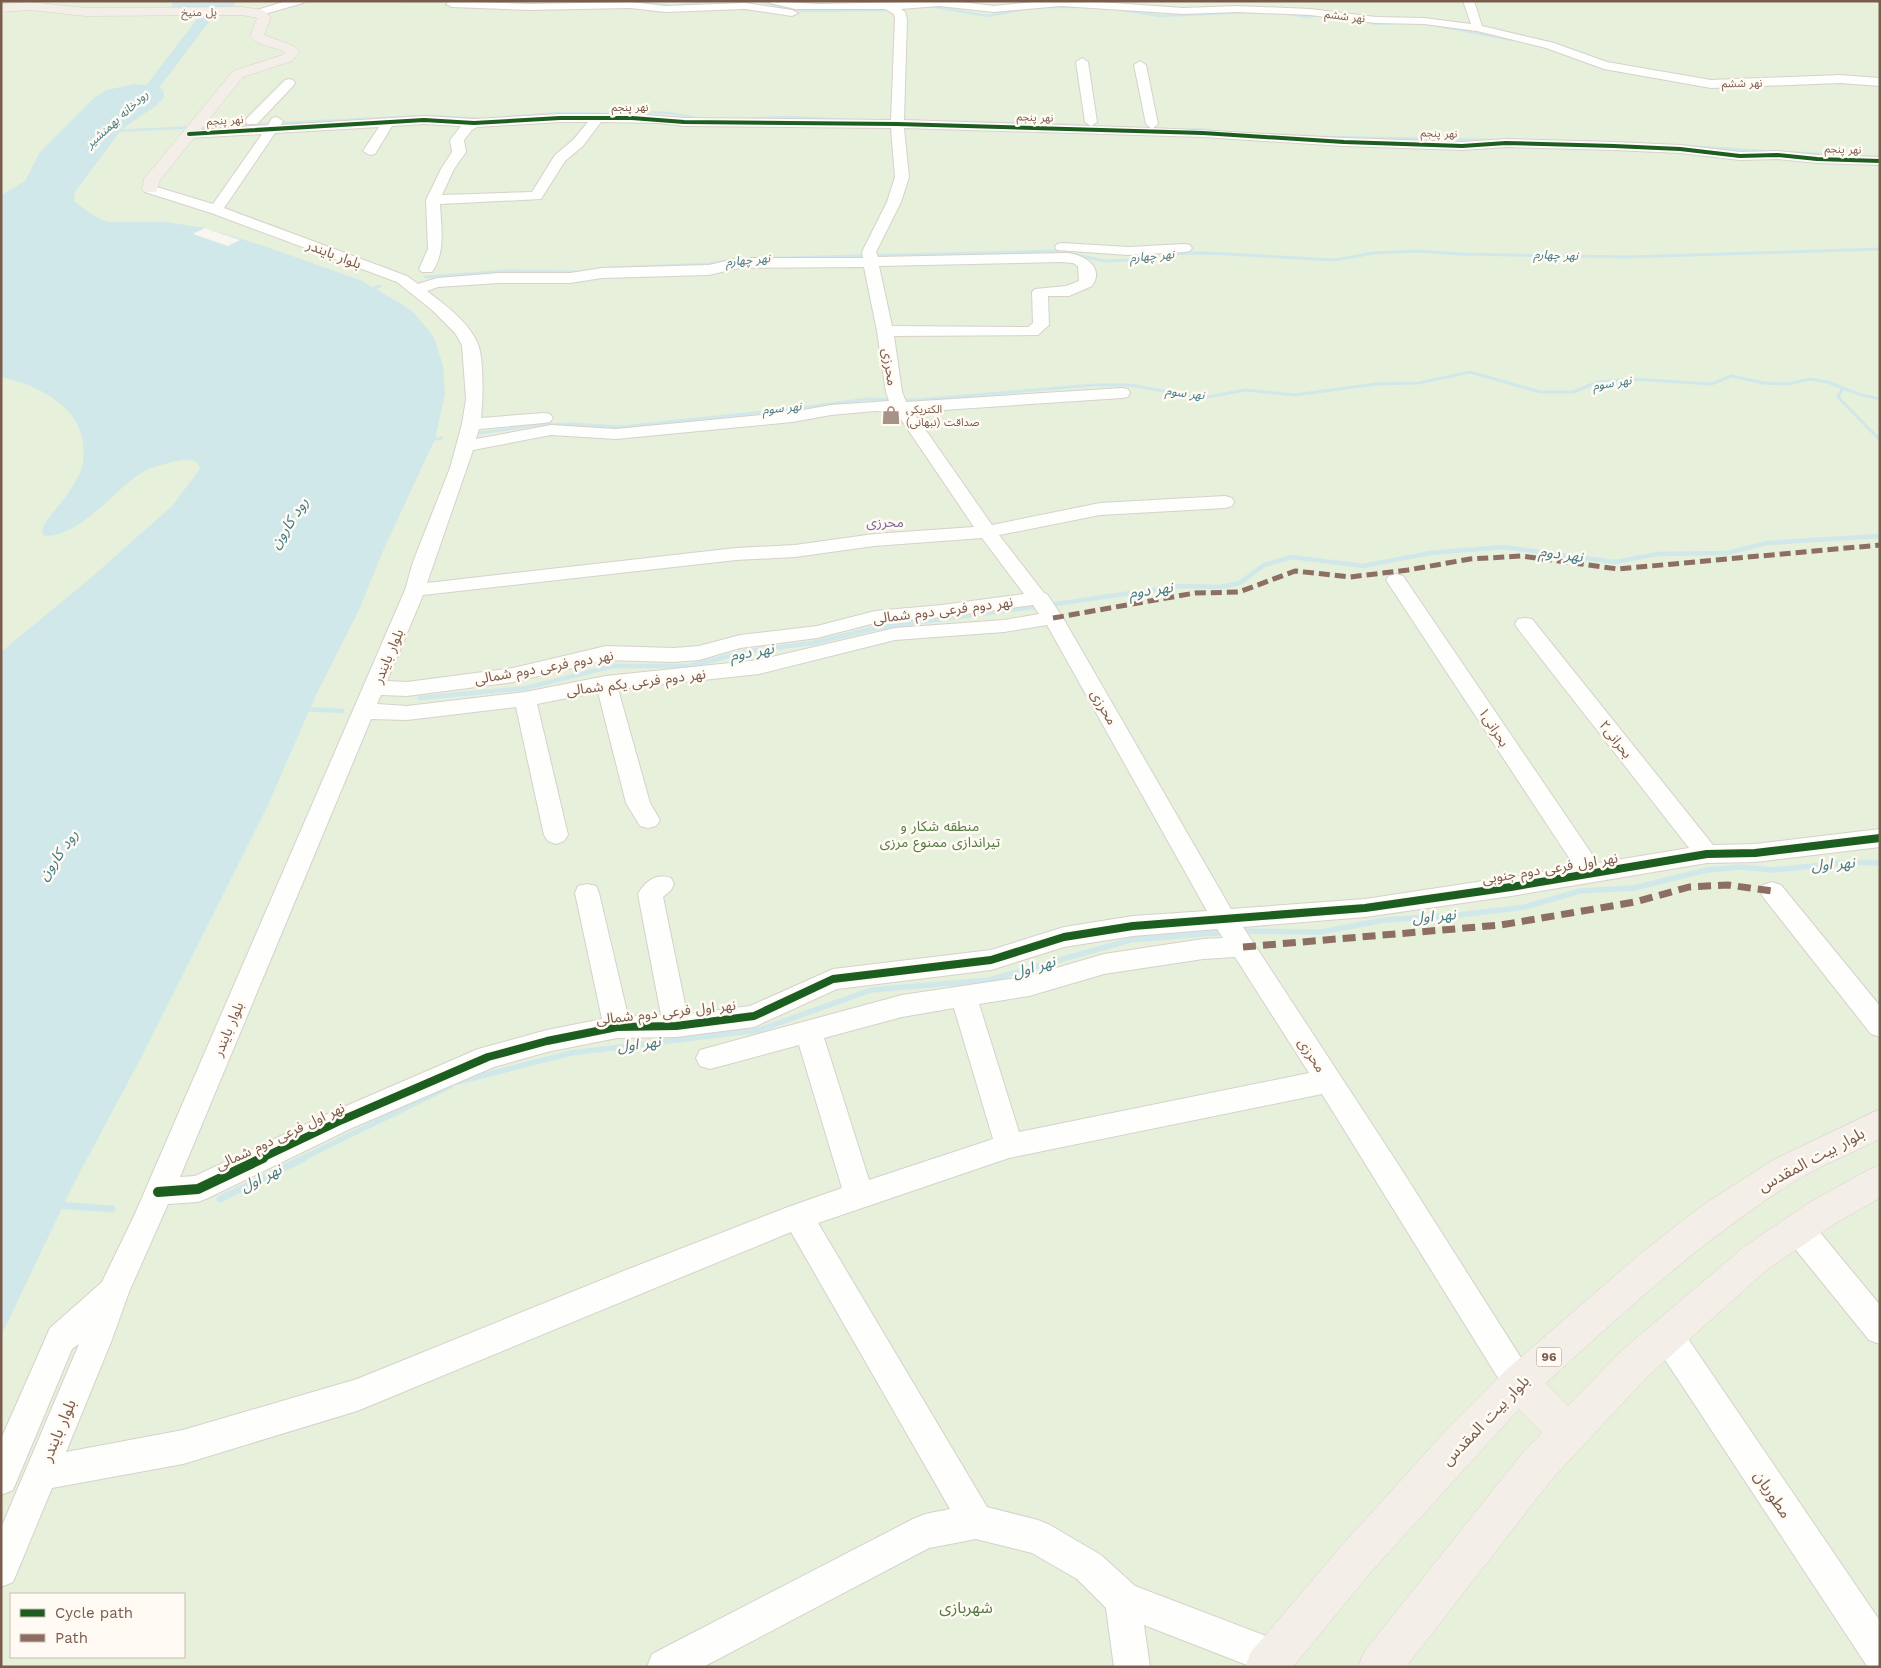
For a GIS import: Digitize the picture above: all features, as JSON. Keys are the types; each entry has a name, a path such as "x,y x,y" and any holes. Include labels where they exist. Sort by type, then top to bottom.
{"main road":[{"name":"پل منیخ","path":"1,8 31,6 78,11 258,13"},
{"path":"150,189 152,179 238,74 287,58 293,52 288,47 260,39 257,33 264,17 258,13"},
{"name":"بلوار بیت المقدس","path":"1270,1662 1357,1558 1462,1441 1520,1383 1653,1264 1715,1216 1785,1170 1880,1123"},
{"path":"1379,1667 1538,1465 1634,1364 1757,1257 1824,1212 1880,1180"},
{"path":"1520,1383 1569,1433"}],"street":[{"path":"258,13 299,1"},
{"path":"519,1 564,1"},
{"path":"670,1 686,1"},
{"name":"نهر ششم","path":"774,1 795,6 819,7 890,8 939,3 977,5 994,9 1060,3 1183,11 1272,10 1340,14 1376,20 1424,21 1477,28 1550,45 1604,65 1711,84 1840,79 1880,82"},
{"path":"1468,1 1476,20 1477,28"},
{"path":"452,4 530,7 631,5 665,9 745,6 802,14 890,8 941,10 988,18 1038,10 1066,8 1090,9 1155,18 1261,16"},
{"path":"870,256 894,202 902,176 897,119 901,19 890,8"},
{"path":"1082,62 1091,122"},
{"path":"1140,65 1152,124"},
{"path":"252,121 289,83"},
{"name":"نهر پنجم","path":"194,127 252,121 276,124 390,113 493,115 544,110 670,108 737,114 797,112 839,116 1203,133 1344,142 1462,146 1506,143 1614,146 1680,149 1740,156 1775,151 1880,152"},
{"name":"نهر پنجم","path":"194,127 424,120 474,123 560,118 659,119 684,122 897,119 1198,124 1355,133 1578,136 1880,161"},
{"path":"433,200 536,196 560,158 578,143 597,118"},
{"path":"370,150 388,122"},
{"path":"428,269 435,249 433,200 442,183 447,167 459,152 458,140 467,128 474,123"},
{"path":"216,210 276,124"},
{"name":"بلوار بایندر","path":"1,1570 95,1342 114,1290 158,1192 415,590 423,562 466,446 475,399 470,346 462,331 417,289 398,278 216,210 150,189"},
{"path":"417,289 437,283 499,278 570,278 602,273 709,270 739,263 831,263 870,256 1032,246 1128,251 1185,248"},
{"path":"398,278 411,272 428,269 574,266 631,260 692,259 744,253 1053,257 1078,259 1086,264 1088,270 1087,283 1069,291 1040,292 1041,325 1032,332 885,331"},
{"name":"محرزی","path":"870,256 897,400 987,532 1046,607 1233,933 1520,1383"},
{"path":"471,424 558,416 626,418 668,416 783,403 836,394 897,400 1120,385"},
{"path":"466,446 551,430 616,434 792,417 832,410 876,406 897,400"},
{"path":"415,590 736,554 795,551 874,540 987,532 1100,509 1225,502"},
{"name":"بحرانی۱","path":"1396,580 1592,874"},
{"name":"نهر دوم فرعی یکم شمالی","path":"364,711 407,713 525,699 606,683 759,667 895,634 1004,626 1046,607"},
{"name":"نهر دوم فرعی دوم شمالی","path":"374,688 407,689 513,675 606,653 674,655 699,653 740,642 816,632 875,617 942,611 1046,607"},
{"name":"بحرانی۲","path":"1525,624 1708,854"},
{"path":"606,683 638,803 648,820"},
{"path":"525,699 556,835"},
{"name":"نهر اول فرعی دوم جنوبی","path":"1233,933 1364,908 1592,874 1708,854 1755,853 1880,838"},
{"path":"662,884 650,894 676,1026"},
{"path":"1772,891 1880,1026"},
{"path":"587,893 617,1027"},
{"name":"نهر اول فرعی دوم شمالی","path":"158,1192 198,1188 342,1120 488,1057 547,1041 617,1027 676,1026 754,1016 833,979 991,960 1064,937 1133,926 1233,933"},
{"path":"710,1058 902,1006 1029,986 1104,964 1203,949 1233,933"},
{"path":"963,996 1009,1146"},
{"path":"808,1031 859,1196"},
{"path":"41,1473 183,1447 357,1396 637,1280 798,1216 1009,1146 1328,1081"},
{"path":"798,1216 976,1522"},
{"path":"1798,1229 1880,1329"},
{"name":"بلوار بایندر","path":"1,1478 61,1339 114,1290"},
{"name":"مطوریان","path":"1667,1335 1880,1653"},
{"path":"665,1667 925,1531 976,1522 1038,1537 1089,1567 1123,1599 1270,1662"},
{"path":"1123,1599 1132,1667"}],"green space":[{"name":"منطقه شکار و تیراندازی ممنوع مرزی","path":"1,1 1880,1 1880,1667 1,1667"}],"water":[{"path":"173,1 238,1 233,6 228,7 187,9 171,7"},
{"name":"رود کارون","path":"134,84 157,86 163,90 164,97 157,105 122,129 75,192 74,201 94,216 108,222 166,222 205,228 264,246 360,280 414,313 430,332 435,340 443,366 445,394 435,439 383,551 359,610 316,695 268,805 143,1054 72,1187 1,1336 1,652 93,576 172,506 200,469 198,463 185,460 172,462 143,472 131,480 84,521 58,534 44,536 42,532 44,524 69,491 81,470 84,457 83,443 73,417 53,398 28,385 1,377 1,195 25,181 40,152 94,98 107,90"}],"pier":[{"path":"205,228 240,240 228,246 193,234"}],"waterway":[{"name":"رودخانه بهمنشیر","path":"127,113 144,98 214,6 214,1"},
{"path":"405,1 454,1"},
{"path":"484,1 536,4"},
{"path":"620,2 648,2 672,6 715,1"},
{"path":"757,1 805,11 893,10"},
{"path":"552,4 601,3"},
{"path":"929,6 988,16 1024,9"},
{"path":"1045,7 1076,7"},
{"path":"1117,9 1160,16 1250,12"},
{"path":"1284,13 1307,17 1323,15"},
{"path":"1363,21 1377,24 1394,23"},
{"path":"1438,26 1513,40"},
{"path":"1583,61 1603,68"},
{"path":"1611,70 1687,83"},
{"path":"1717,87 1821,83"},
{"path":"507,117 560,113 614,114 640,112 669,113 695,118"},
{"path":"115,131 427,116 486,119"},
{"path":"741,119 789,117 852,120"},
{"path":"861,120 1057,124 1102,127"},
{"path":"1181,130 1198,129 1224,132"},
{"path":"1325,137 1492,140"},
{"path":"1563,141 1597,142"},
{"path":"1687,146 1776,152"},
{"path":"1785,152 1880,157"},
{"name":"نهر چهارم","path":"739,259 1058,251 1105,261 1129,260 1151,254 1208,253 1335,260 1373,253 1417,251 1461,254 1628,257 1880,249"},
{"name":"نهر چهارم","path":"610,268 709,264 731,260"},
{"name":"نهر چهارم","path":"425,277 508,271 577,272"},
{"path":"368,290 380,286"},
{"name":"نهر سوم","path":"480,433 537,425 573,424 620,427 784,410 868,399 915,400 1095,385 1130,385 1202,398 1246,390 1295,395 1375,384 1419,383 1470,372 1540,392 1573,392 1598,382 1633,379 1711,384 1732,376 1763,383 1788,384 1810,379 1828,382 1843,388"},
{"name":"نهر سوم","path":"1843,388 1880,399"},
{"path":"1843,388 1838,397 1880,440"},
{"path":"429,440 442,438"},
{"name":"نهر دوم","path":"1049,605 1179,586 1220,587 1240,583 1264,565 1292,557 1363,566 1430,553 1503,547 1615,562 1657,554 1727,553 1767,543 1880,536"},
{"name":"نهر دوم","path":"420,698 526,688 613,666 689,666 749,651 813,643 876,628 1041,606"},
{"path":"305,709 342,711"},
{"name":"نهر اول","path":"1239,931 1321,932 1384,920 1459,915 1525,907 1580,891 1634,888 1707,870 1740,867 1774,870 1852,862 1880,863"},
{"name":"نهر اول","path":"458,1082 571,1053 759,1030 871,990 989,980 1130,940 1226,932"},
{"name":"نهر اول","path":"301,1159 450,1086"},
{"name":"نهر اول","path":"220,1199 304,1158"},
{"path":"57,1205 112,1209"}],"marked path":[{"path":"1053,618 1195,593 1239,592 1295,571 1350,577 1408,570 1470,559 1521,556 1618,569 1880,545"},
{"path":"1243,947 1501,925 1635,902 1689,887 1728,885 1772,891"}],"cycle path":[{"path":"189,134 424,120 474,123 560,118 632,118 684,122 897,124 1203,133 1344,142 1462,146 1506,143 1614,146 1680,149 1740,156 1777,155 1817,159 1880,161"},
{"path":"158,1192 198,1189 342,1120 488,1057 547,1041 617,1027 676,1026 754,1016 833,979 991,960 1064,937 1133,926 1365,908 1511,887 1707,854 1755,853 1880,838"}],"place":[{"name":"الکتریکی صداقت (نبهانی)","path":"891,415"}],"district":[{"name":"محرزی","path":"885,522"}],"park label":[{"name":"شهربازی","path":"966,1607"}]}
